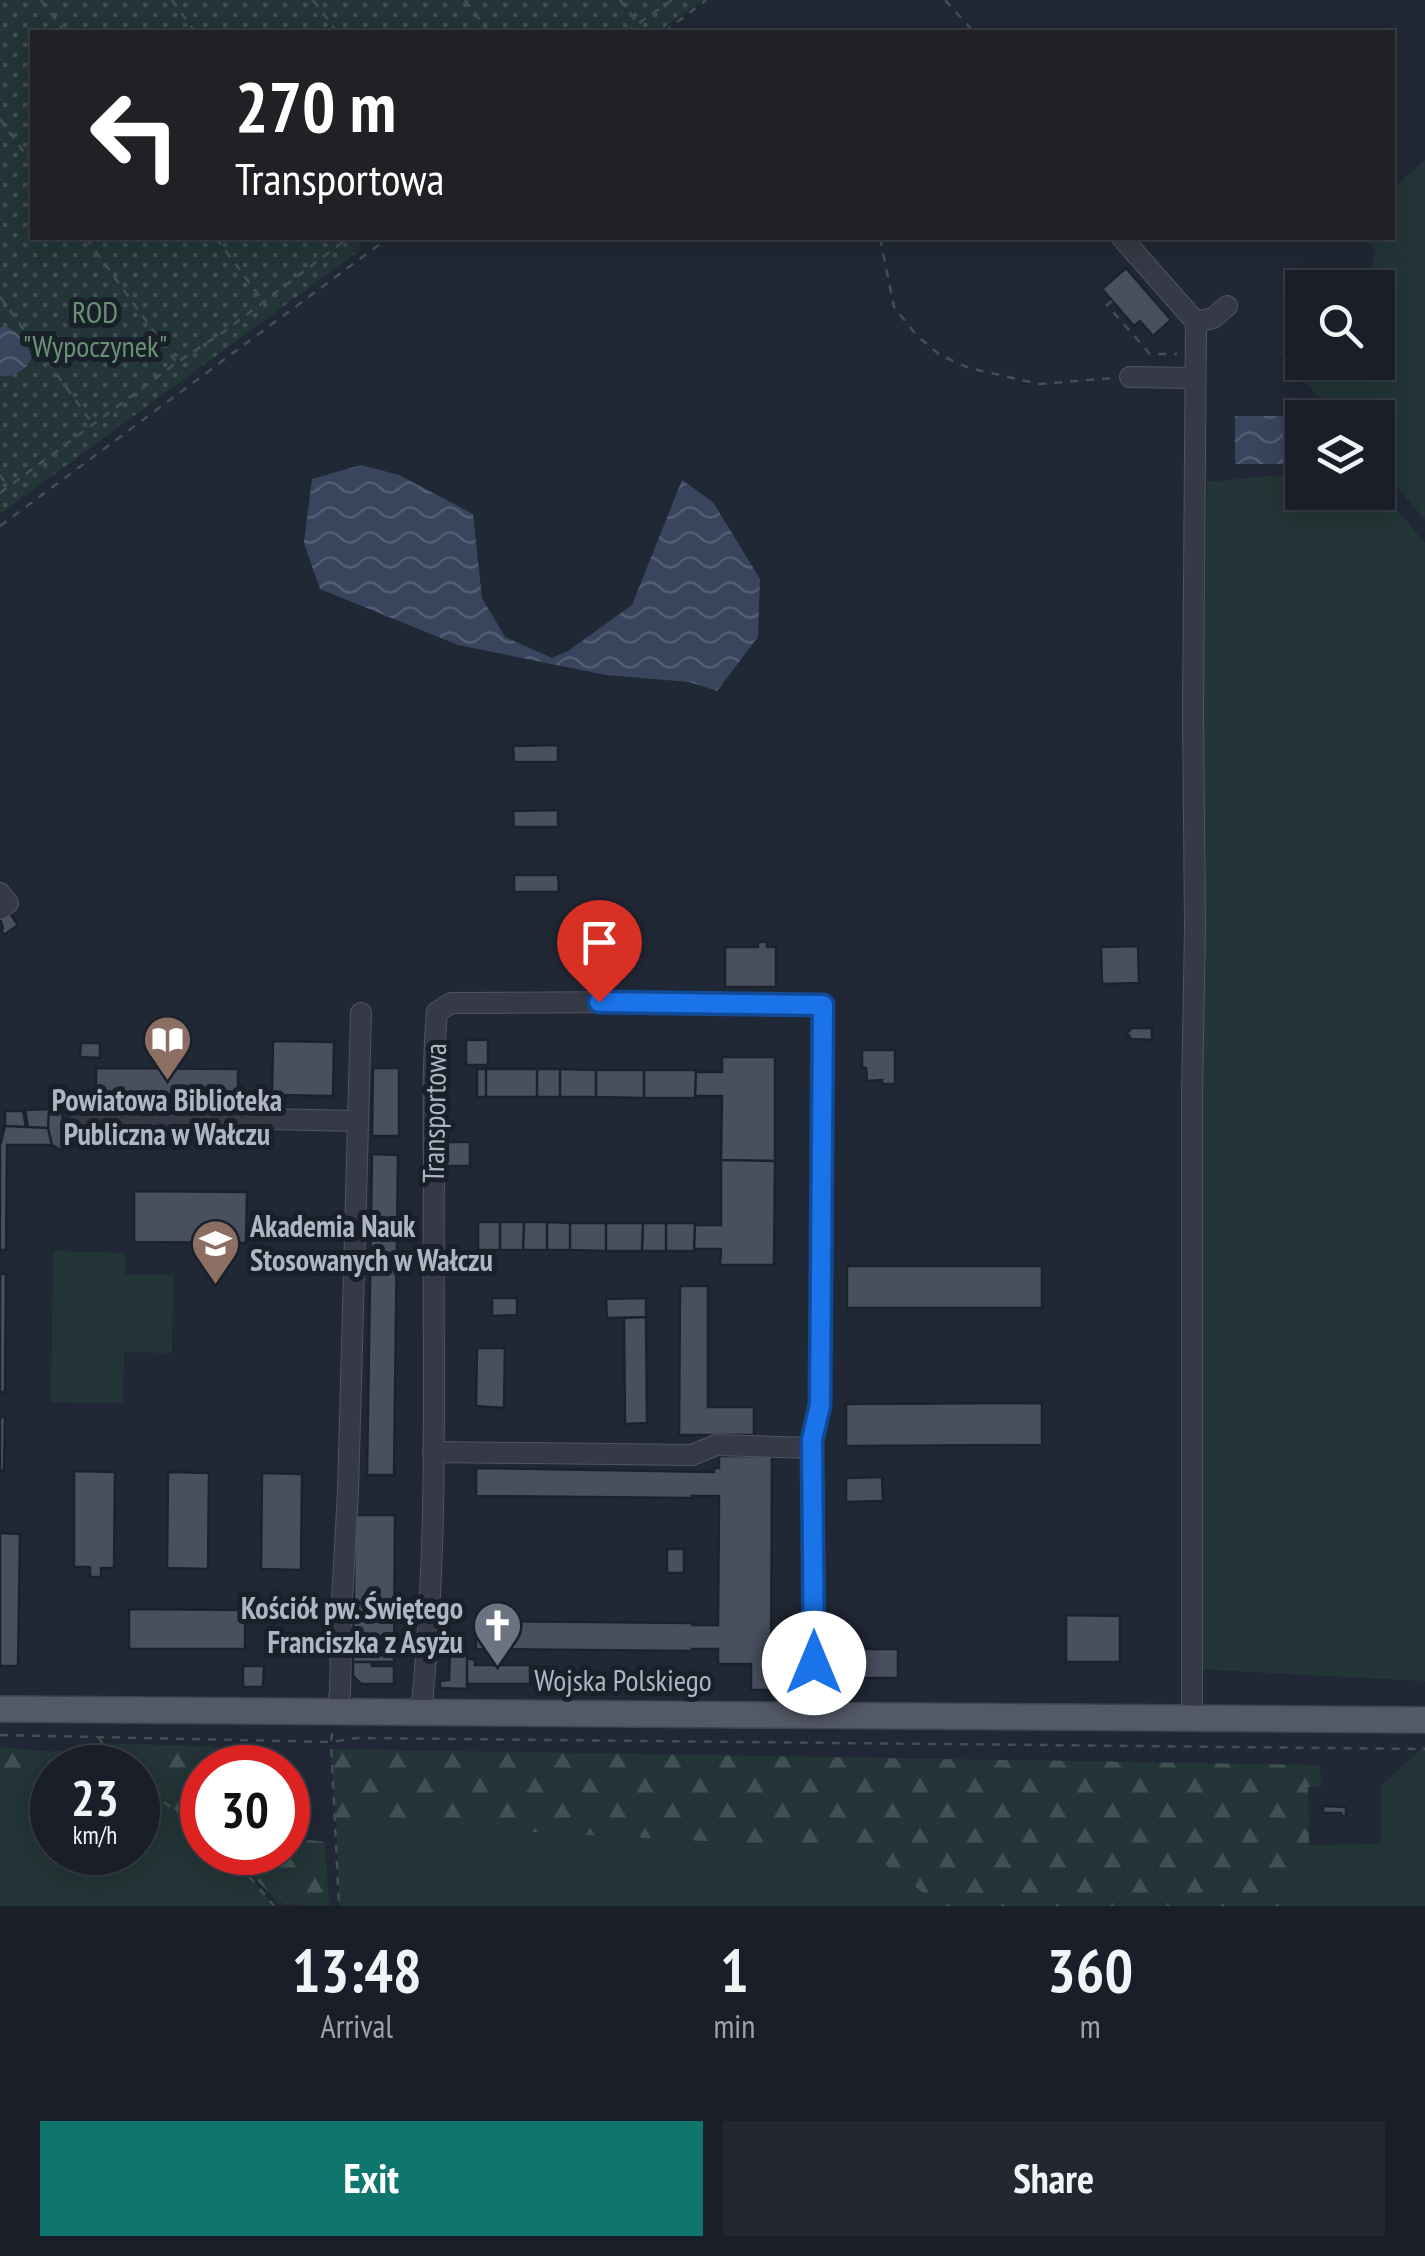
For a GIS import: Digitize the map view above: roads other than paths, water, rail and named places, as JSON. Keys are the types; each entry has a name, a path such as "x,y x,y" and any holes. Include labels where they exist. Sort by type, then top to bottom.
{"main road":[{"name":"Wojska Polskiego","path":"0,1709 1425,1720"}],"street":[{"path":"1124,240 1196,322 1192,1719"},
{"path":"1196,322 1213,318 1228,306"},
{"path":"1130,377 1195,378"},
{"name":"Transportowa","path":"421,1712 428,1650 434,1452 437,1012 451,1003 636,1002 823,1005 820,1405 812,1444 814,1716"},
{"path":"336,1712 348,1492 361,1013"},
{"path":"82,1116 357,1121"},
{"path":"434,1452 692,1456 716,1445 812,1444"}],"water":[{"path":"6,326 22,339 32,358 19,372 0,376 0,327"},
{"path":"1235,416 1285,416 1285,464 1235,464"},
{"path":"361,465 399,475 473,514 482,598 505,637 552,658 568,651 632,605 682,480 713,502 760,579 758,637 717,691 689,682 606,675 458,645 320,589 304,543 312,479"}],"place":[{"name":"Powiatowa Biblioteka Publiczna w Wałczu","path":"167,1082"},
{"name":"Akademia Nauk Stosowanych w Wałczu","path":"215,1286"},
{"name":"Kościół pw. Świętego Franciszka z Asyżu","path":"498,1668"}],"park label":[{"name":"ROD \"Wypoczynek\"","path":"95,330"}]}
